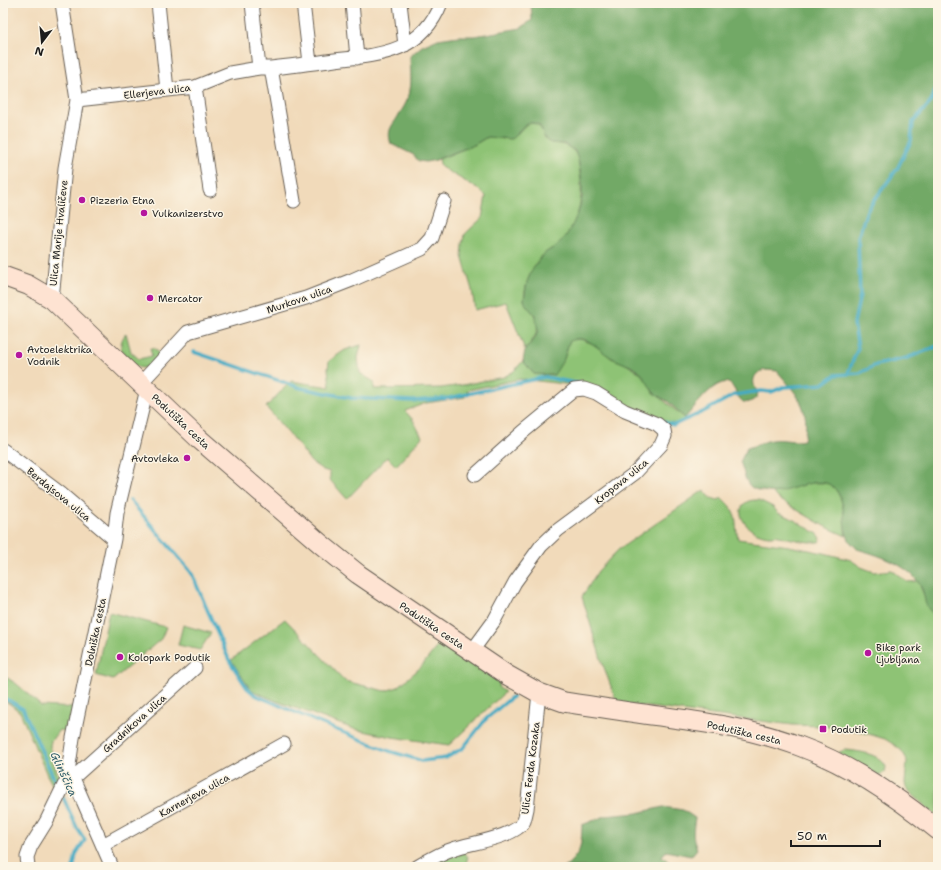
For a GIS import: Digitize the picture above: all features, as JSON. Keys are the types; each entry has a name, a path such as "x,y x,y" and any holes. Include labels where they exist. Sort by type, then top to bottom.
{"street":[{"name":"Ulica Marije Hvaličeve","path":"52,299 65,168 76,100 71,55 62,3"},
{"path":"158,3 167,90"},
{"path":"252,3 294,201"},
{"path":"303,3 310,63"},
{"path":"352,3 357,58"},
{"path":"400,3 405,45"},
{"name":"Ellerjeva ulica","path":"76,100 195,87 230,74 265,68 383,54 405,45 417,37 427,28 437,14 441,3"},
{"path":"195,87 210,190"},
{"name":"Murkova ulica","path":"144,386 188,332 306,298 352,280 422,249 432,238 444,201"},
{"name":"Podutiška cesta","path":"3,276 28,285 52,299 198,438 322,545 358,574 507,675 539,693 564,702 733,728 799,745 832,760 865,778 938,830"},
{"name":"Dolniška cesta","path":"28,867 27,857 31,846 68,781 75,730 114,539 117,513 144,386"},
{"name":"Kropova ulica","path":"472,652 494,621 515,582 541,546 558,530 635,473 661,446 665,436 664,430 657,424 625,411 596,393 584,389 574,390 523,432 475,475"},
{"name":"Berdajsova ulica","path":"4,450 60,493 114,539"},
{"name":"Gradnikova ulica","path":"68,781 195,668"},
{"name":"Ulica Ferda Kozaka","path":"418,867 443,852 496,838 511,832 523,822 527,809 539,693"},
{"name":"Karnerjeva ulica","path":"103,845 284,744"},
{"path":"68,781 103,845 112,867"}],"green space":[{"path":"531,3 938,3 938,618 927,606 922,589 912,574 887,559 860,550 852,544 845,529 842,501 832,486 822,482 803,485 781,492 766,492 751,487 745,479 740,462 747,448 772,440 804,440 806,419 801,402 791,387 777,371 767,370 756,375 754,378 754,385 758,392 757,397 750,402 741,400 732,385 722,383 707,393 685,418 667,401 653,392 640,372 612,358 586,340 575,339 569,342 564,359 554,375 534,374 523,361 525,350 535,338 538,331 535,315 526,305 524,300 527,282 538,261 545,253 559,244 566,236 579,210 582,197 582,183 578,158 575,151 564,144 551,143 547,141 539,125 529,123 511,139 487,137 474,145 436,160 426,162 418,161 414,155 391,144 389,134 391,127 405,105 409,93 411,82 410,56 422,46 438,39 458,36 474,36 521,28 532,20"},
{"path":"529,123 535,124 541,128 545,138 548,141 562,144 573,150 577,156 579,165 581,193 575,220 566,236 557,246 540,257 530,274 524,300 534,314 538,325 535,336 525,350 506,302 475,310 472,290 462,256 463,244 465,234 482,218 486,196 478,189 441,167 439,159 474,145 487,137 502,139 517,134"},
{"path":"126,333 131,352 139,359 152,356 150,348 157,351 159,355 151,365 146,368 141,368 131,363 123,354 121,344"},
{"path":"580,339 600,348 611,358 624,363 639,372 648,382 652,391 685,418 677,424 660,421 573,385 520,379 468,390 465,397 426,403 405,411 413,420 422,437 396,466 387,457 347,499 330,480 330,472 323,470 311,462 266,407 291,381 330,387 328,369 329,361 345,350 361,345 358,358 360,373 374,382 374,389 441,388 504,377 514,371 523,361 534,374 544,375 564,359 569,342"},
{"path":"812,483 829,484 837,492 844,511 846,536 824,526 777,498 773,493"},
{"path":"704,490 711,498 718,500 722,498 732,509 735,517 738,539 789,546 824,553 851,560 861,567 874,572 892,570 907,582 918,581 924,595 938,607 938,816 929,810 906,788 907,761 905,756 901,750 885,739 858,731 823,726 793,725 617,703 602,662 582,597 598,571 618,550"},
{"path":"759,500 773,507 778,513 789,517 818,534 821,538 819,542 778,536 766,536 752,530 743,520 741,512 744,504 747,502"},
{"name":"Kolopark Podutik","path":"109,612 166,627 161,639 113,680 96,675"},
{"path":"285,619 345,681 385,691 398,687 421,667 443,639 502,679 498,687 505,692 449,745 392,737 354,729 276,701 251,690 231,660"},
{"path":"183,625 211,633 200,650 178,645"},
{"path":"3,675 18,685 41,706 74,708 67,731 59,730 51,741 50,746 52,759 61,782 56,788 53,786 47,775 20,712 3,700"},
{"path":"844,750 861,752 874,756 883,762 886,767 885,772 878,775 838,753"},
{"path":"663,807 683,810 695,818 693,834 697,849 691,856 666,851 662,856 670,863 672,867 565,867 578,853 581,844 582,825 605,816 637,813"},
{"path":"464,852 468,857 463,867 426,867 438,859"}],"waterway":[{"path":"848,373 858,348 854,323 860,295 858,238 867,210 897,169 911,141 913,122 931,102 938,83"},
{"path":"663,422 674,425 705,411 734,395 761,391 771,392 784,387 823,384 835,375 860,373 876,365 907,358 938,346"},
{"path":"194,352 301,388 351,398 413,401 449,398 545,377 580,384"},
{"path":"130,500 191,572 229,660 247,688 255,695 389,751 422,761 446,758 463,748 486,719 513,696"},
{"name":"Glinščica","path":"3,698 23,709 58,788"},
{"name":"Glinščica","path":"63,797 77,828 85,840 76,854 73,867"}],"place":[{"name":"Pizzeria Etna","path":"82,200"},
{"name":"Vulkanizerstvo","path":"144,213"},
{"name":"Mercator","path":"150,298"},
{"name":"Avtoelektrika Vodnik","path":"19,355"},
{"name":"Avtovleka","path":"187,458"},
{"name":"Bike park Ljubljana","path":"868,653"},
{"name":"Kolopark Podutik","path":"120,657"},
{"name":"Podutik","path":"823,729"}]}
